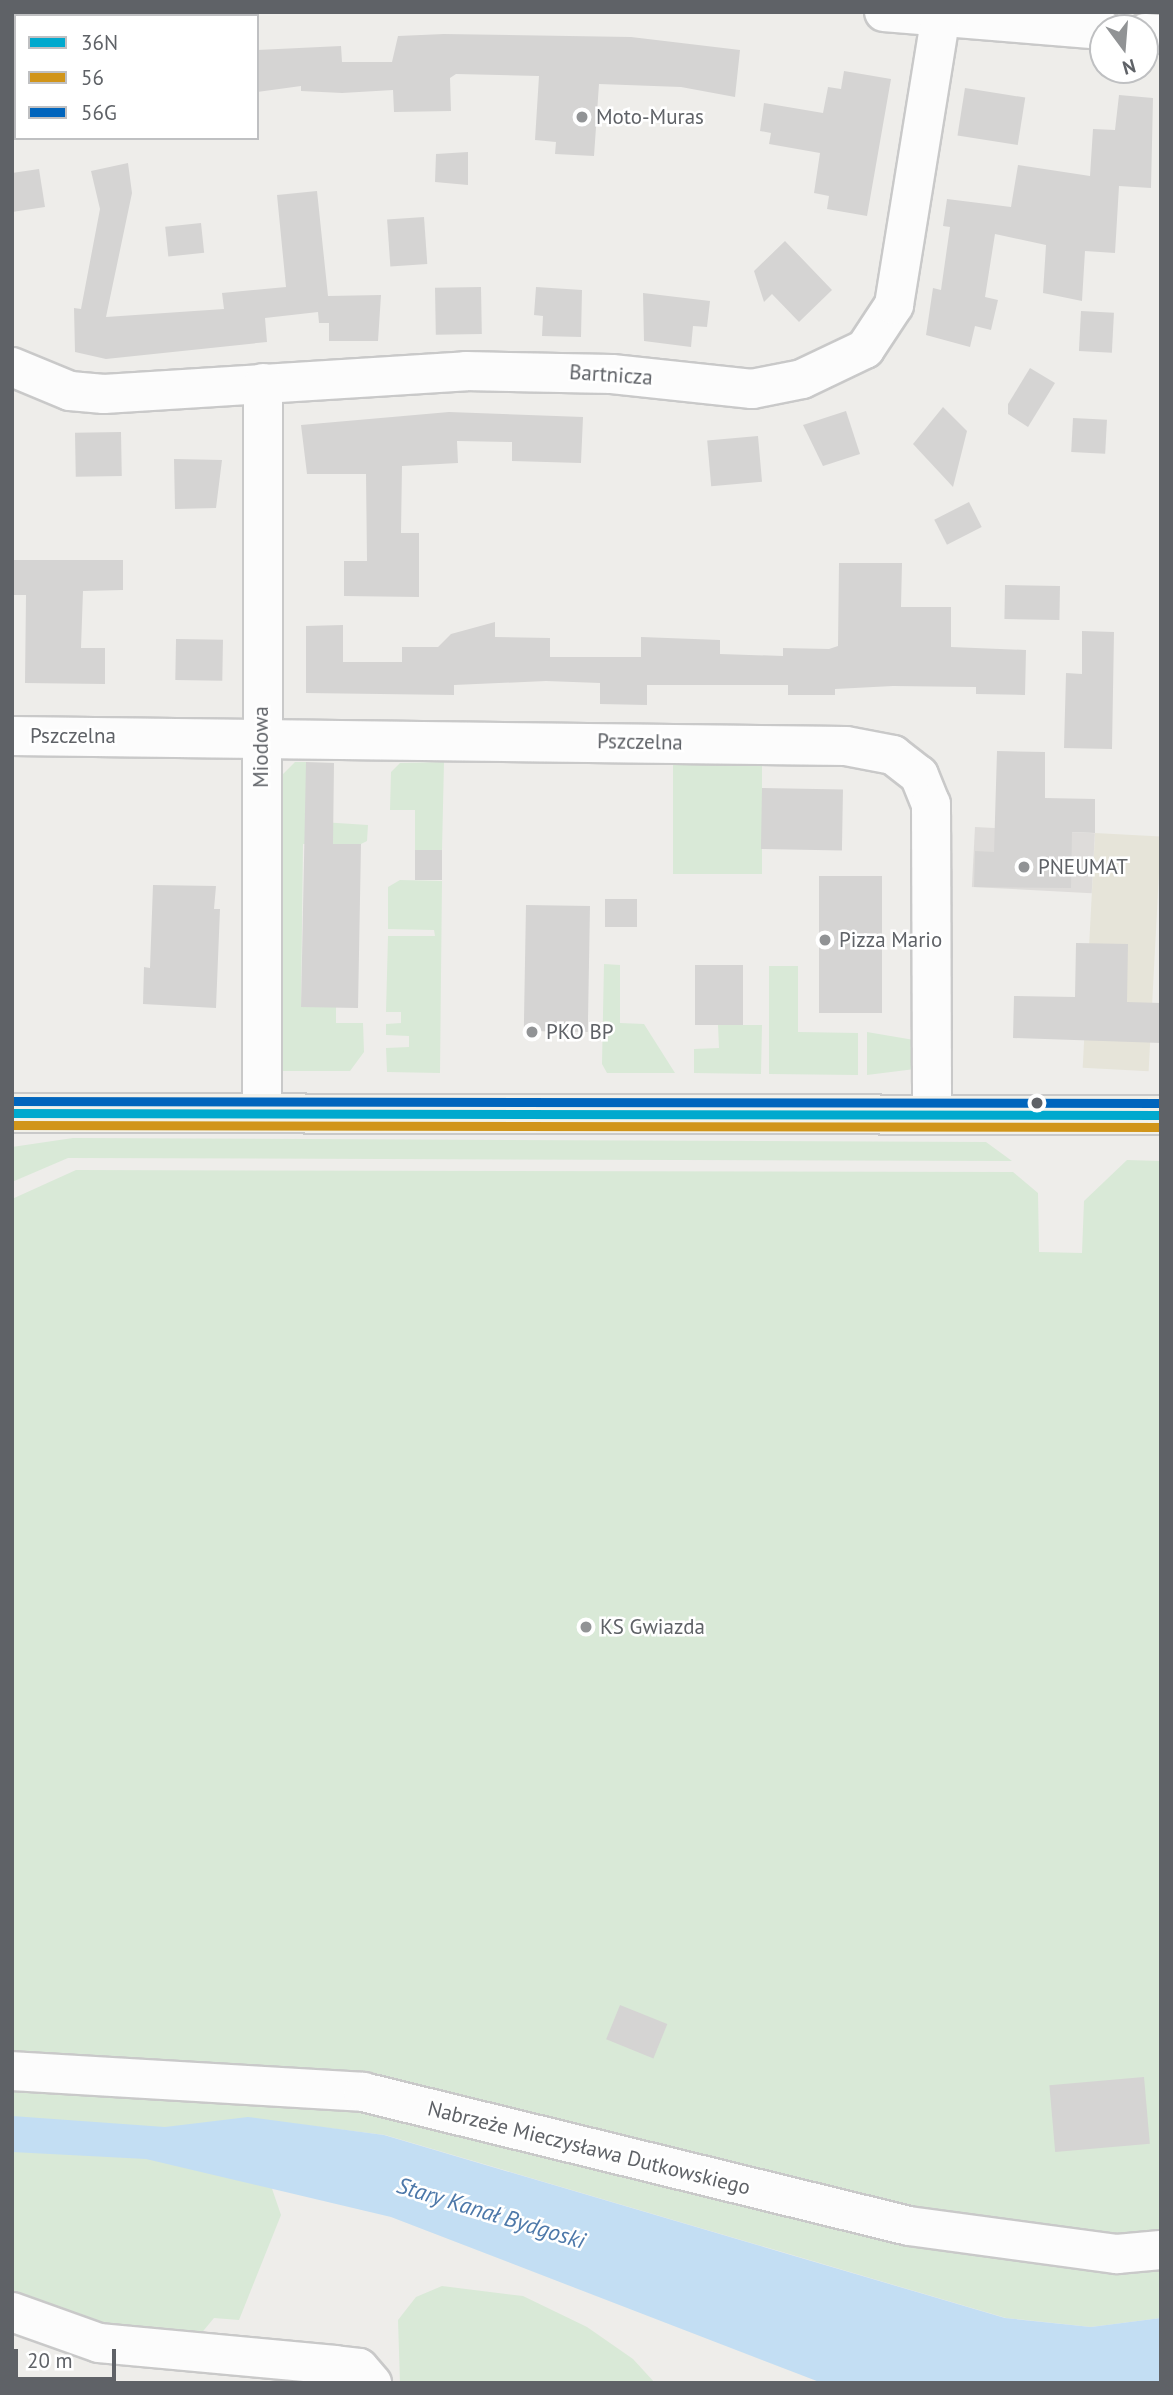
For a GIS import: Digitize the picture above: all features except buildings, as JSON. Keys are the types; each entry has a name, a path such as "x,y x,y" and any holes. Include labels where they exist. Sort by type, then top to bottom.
{"main road":[{"path":"12,1112 1161,1115"}],"street":[{"path":"884,12 940,20 1089,29"},
{"name":"Bartnicza","path":"12,367 70,391 104,394 501,370 612,374 761,388 802,379 851,358 877,336 894,305 940,20"},
{"name":"Miodowa","path":"262,1112 263,383"},
{"name":"Pszczelna","path":"12,736 261,736 846,746 874,749 909,764 927,790 933,824 932,1114"},
{"name":"Nabrzeże Mieczysława Dutkowskiego","path":"12,2071 363,2092 909,2226 1117,2254 1161,2250"},
{"path":"12,2312 99,2343 359,2368 372,2383"}],"shaded area":[{"name":"PNEUMAT","path":"975,827 1095,833 1092,893 972,887"},
{"path":"1095,833 1161,836 1149,1071 1083,1068"}],"green space":[{"path":"295,762 306,762 306,821 368,825 367,841 361,844 303,844 301,1006 336,1007 336,1023 363,1023 364,1052 350,1071 282,1071 280,777"},
{"path":"444,762 442,850 415,850 415,810 390,810 391,772 400,763"},
{"path":"673,763 762,763 762,874 673,874"},
{"path":"400,880 442,881 440,1073 387,1072 386,1048 409,1047 409,1036 386,1035 386,1024 401,1023 401,1012 386,1012 388,936 435,936 434,930 388,929 388,887"},
{"path":"604,964 620,965 620,1023 644,1024 675,1073 607,1073 602,1064"},
{"path":"769,966 798,966 798,1032 858,1033 858,1075 769,1074"},
{"path":"718,1025 762,1025 761,1074 694,1073 694,1049 719,1048"},
{"path":"867,1032 914,1040 915,1069 867,1075"},
{"path":"73,1138 986,1142 1012,1161 68,1158 12,1182 12,1147"},
{"name":"KS Gwiazda","path":"1127,1160 1161,1161 1161,2318 1091,2327 1006,2318 385,2135 248,2118 281,2215 239,2320 214,2318 199,2336 118,2330 12,2299 12,1199 76,1170 1013,1172 1038,1193 1039,1252 1082,1253 1084,1201"},
{"path":"442,2286 523,2296 587,2327 633,2359 655,2383 400,2383 398,2320 416,2297"}],"water":[{"name":"Stary Kanał Bydgoski","path":"12,2116 165,2127 248,2117 384,2135 1005,2318 1091,2327 1161,2318 1161,2383 822,2383 391,2217 146,2159 12,2152"}],"transit line":[{"name":"56G","path":"12,1101 1161,1103"},
{"name":"36N","path":"12,1113 1161,1115"},
{"name":"56","path":"12,1125 1161,1127"}],"place":[{"name":"Moto-Muras","path":"582,117"},
{"name":"PNEUMAT","path":"1024,867"},
{"name":"Pizza Mario","path":"825,940"},
{"name":"PKO BP","path":"532,1032"},
{"name":"KS Gwiazda","path":"586,1627"}]}
